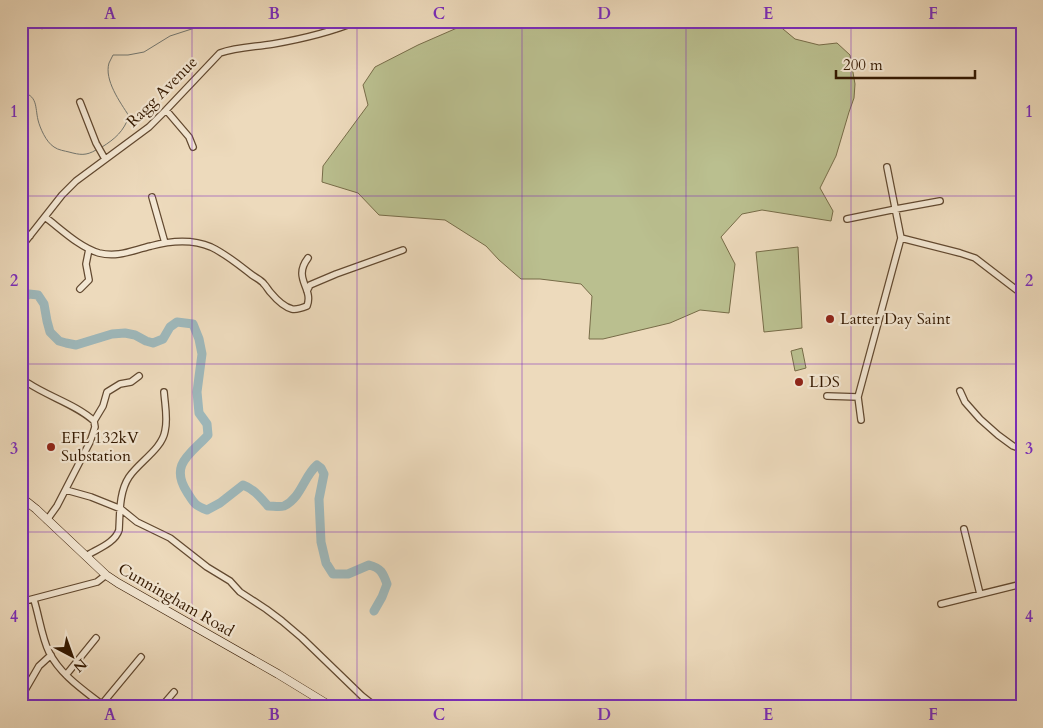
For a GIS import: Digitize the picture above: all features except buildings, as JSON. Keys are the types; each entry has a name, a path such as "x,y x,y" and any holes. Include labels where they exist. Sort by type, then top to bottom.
{"main road":[{"name":"Cunningham Road","path":"21,497 106,575 332,707"}],"street":[{"path":"333,21 336,29"},
{"name":"Ragg Avenue","path":"21,247 62,195 76,181 141,133 166,110 220,53 232,49 291,41 358,21"},
{"path":"80,102 96,143 106,159"},
{"path":"166,110 189,137 193,147"},
{"path":"861,420 858,397 901,238 887,168"},
{"path":"152,197 165,243"},
{"path":"847,219 940,201"},
{"path":"45,217 89,249 99,253 125,254 149,246 173,242 189,242 210,247 230,258 265,284 271,294 292,309 307,306 309,303 301,273 304,263 308,258"},
{"path":"21,228 30,236"},
{"path":"901,238 975,258 1022,294"},
{"path":"80,290 88,280 86,264 89,249"},
{"path":"307,291 310,286 336,274 404,250"},
{"path":"94,421 104,406 107,392 120,384 131,382 139,376"},
{"path":"21,384 28,383 83,412 94,421 95,427 90,442 66,490 47,520"},
{"path":"960,391 964,402 980,419 1013,446 1022,449"},
{"path":"86,556 117,536 124,486 162,441 165,433 164,392"},
{"path":"827,396 858,397"},
{"path":"66,490 91,497 121,509 137,522 170,538 208,568 230,581 240,592 266,608 282,621 376,707"},
{"path":"964,529 980,594"},
{"path":"21,602 96,582 106,575"},
{"path":"941,604 1022,584"},
{"path":"34,600 50,655 66,675 104,706 142,657"},
{"path":"66,675 96,638"},
{"path":"21,697 43,660 50,655"},
{"path":"161,707 174,692"}],"green space":[{"path":"473,21 777,21 777,24 795,39 819,45 837,43 850,55 855,84 854,98 836,156 820,188 833,211 831,221 762,210 742,214 721,237 735,264 729,313 700,310 670,323 603,339 589,339 592,296 581,284 540,279 521,279 486,246 445,220 379,215 358,193 322,182 323,166 368,105 363,85 375,67 418,45"},
{"path":"798,247 802,328 764,332 756,252"},
{"path":"802,348 806,368 795,371 791,351"}],"waterway":[{"path":"102,147 119,134 129,116 111,84 108,70 113,55 144,52 170,36 204,25 208,21"},
{"path":"21,92 30,96 35,102 42,131 48,142 54,147 80,154 96,150"},
{"path":"21,300 29,294 38,295 44,304 50,332 59,341 76,345 112,334 125,333 153,343 163,339 170,327 177,322 193,324 202,354 197,392 199,413 207,424 208,435 189,454 181,467 182,482 189,496 197,505 207,510 220,503 243,485 254,491 268,506 284,506 294,498 317,465 324,474 319,499 321,542 326,563 333,574 348,574 369,565 381,571 387,584 374,611"}],"place":[{"name":"Latter Day Saint","path":"830,319"},
{"name":"LDS","path":"799,382"},
{"name":"EFL 132kV Substation","path":"51,447"}]}
